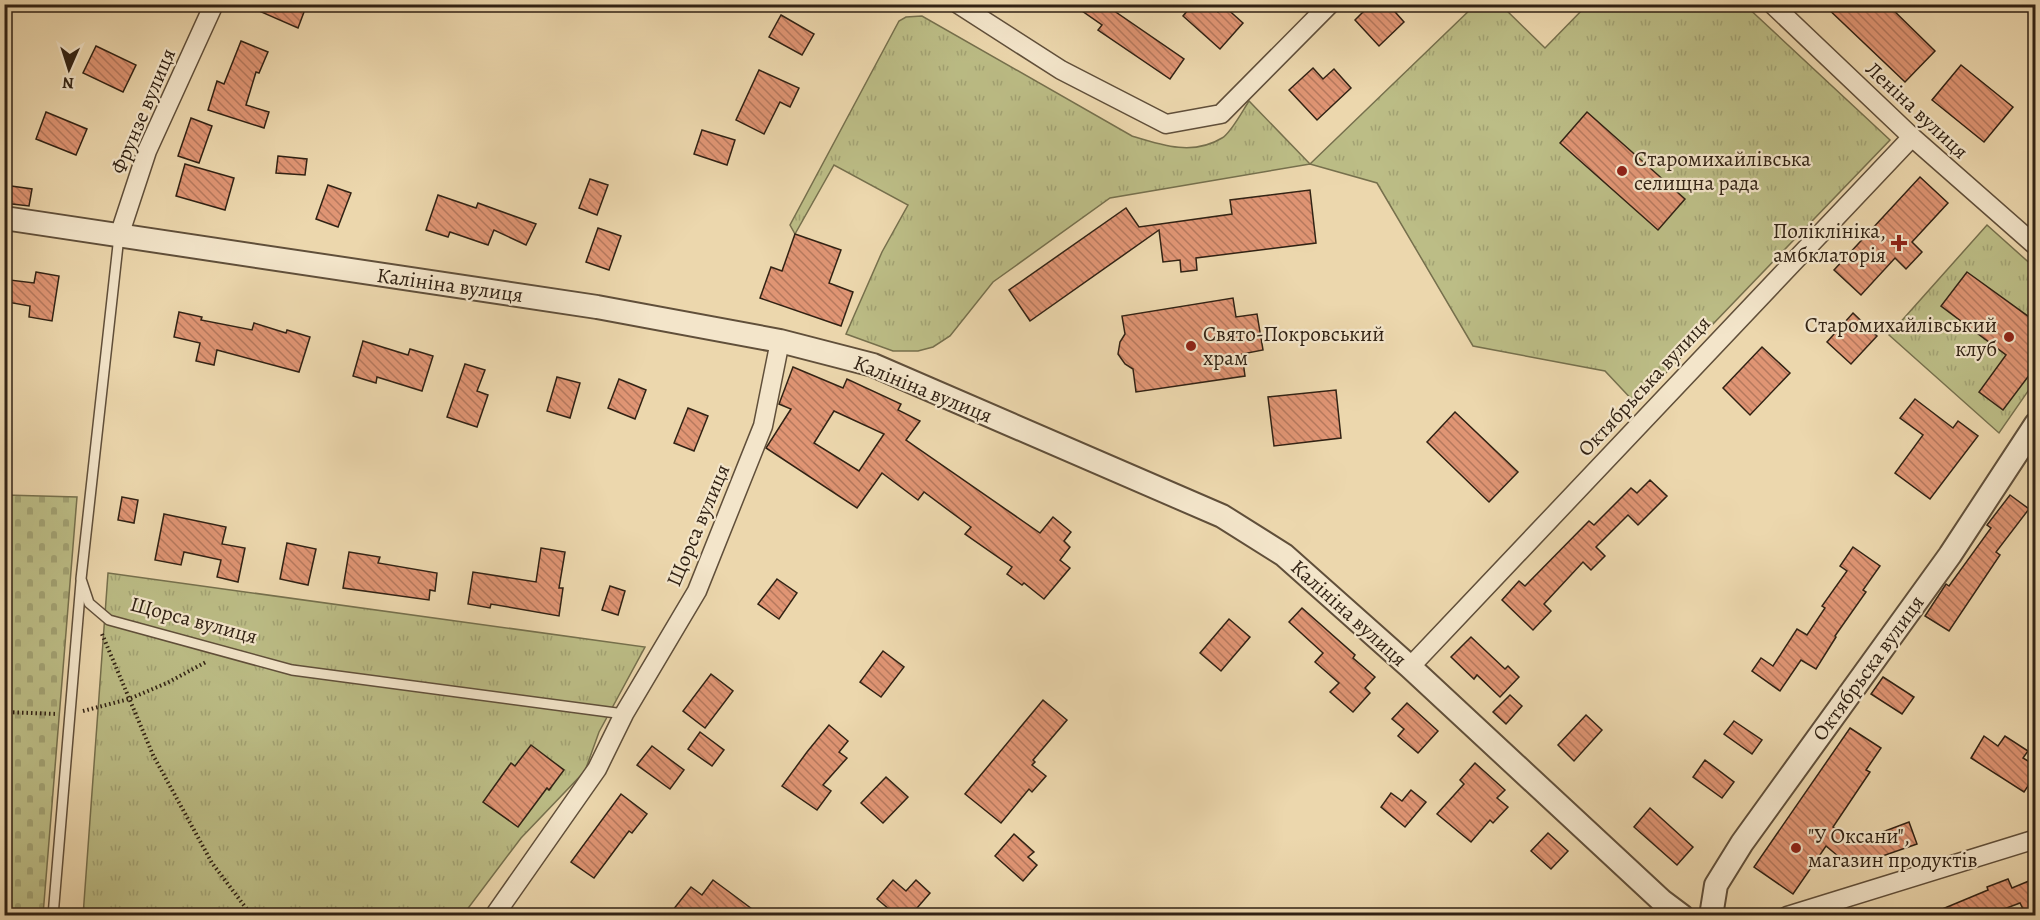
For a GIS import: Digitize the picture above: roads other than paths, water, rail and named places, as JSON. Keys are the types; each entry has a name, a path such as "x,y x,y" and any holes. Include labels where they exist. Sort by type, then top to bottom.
{"street":[{"name":"Фрунзе вулиця","path":"119,236 147,151 214,4"},
{"path":"958,4 1061,70 1166,124 1221,114 1330,4"},
{"name":"Леніна вулиця","path":"1772,4 1911,137 2036,246"},
{"name":"Октябрьська вулиця","path":"1410,667 1911,137"},
{"name":"Калініна вулиця","path":"7,217 119,236 597,307 780,341 873,365 1222,516 1284,555 1410,667 1662,902 1682,915"},
{"name":"Щорса вулиця","path":"494,915 597,769 624,714 697,591 763,426 780,341"},
{"name":"Октябрьска вулиця","path":"1711,915 1716,885 1742,843 1950,555 2036,424"},
{"path":"1787,915 2036,839"}],"lane":[{"path":"53,915 81,579 119,236"},
{"name":"Щорса вулиця","path":"81,579 89,603 109,620 292,670 624,714"}],"place":[{"name":"Старомихайлівська селищна рада","path":"1622,171"},
{"name":"Поліклініка, амбклаторія","path":"1899,243"},
{"name":"Старомихайлівський клуб","path":"2009,337"},
{"name":"Свято-Покровський храм","path":"1191,346"},
{"name":"\"У Оксани\", магазин продуктів","path":"1796,848"}]}
